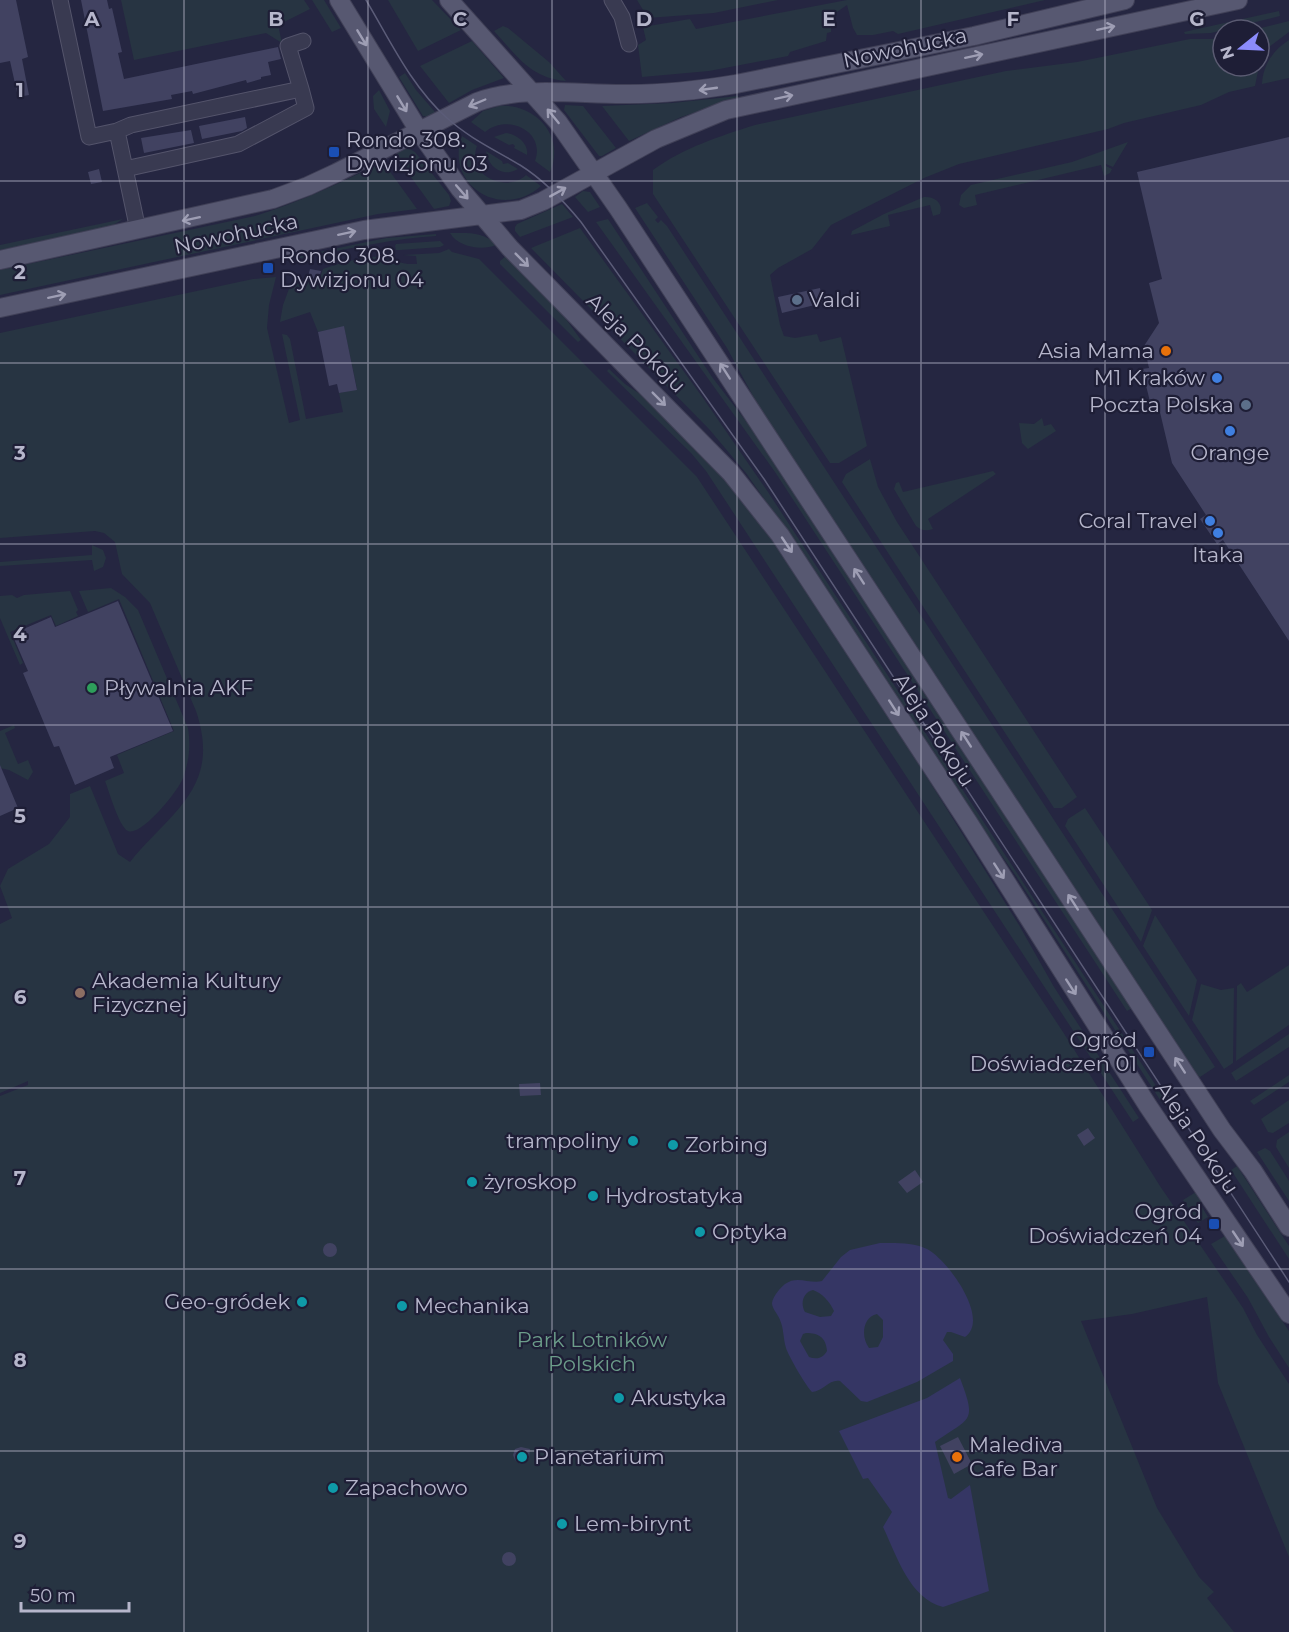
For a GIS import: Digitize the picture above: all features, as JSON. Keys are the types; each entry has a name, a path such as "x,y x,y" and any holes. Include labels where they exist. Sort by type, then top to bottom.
{"main road":[{"path":"339,0 419,131"},
{"path":"449,0 534,94"},
{"name":"Nowohucka","path":"0,260 248,206 290,194 484,99 509,94 632,94 696,90 736,84 983,34 1125,0"},
{"name":"Nowohucka","path":"0,308 364,230 483,216 529,208 656,139 726,110 1238,0"},
{"name":"Aleja Pokoju","path":"534,94 558,122 622,213 1217,1122 1253,1171 1289,1227"},
{"name":"Aleja Pokoju","path":"419,131 455,184 510,248 731,473 774,527 968,822 1148,1106 1289,1314"}],"street":[{"path":"60,0 89,137 117,131 131,125 301,89"},
{"path":"612,0 622,17 628,44"},
{"path":"125,168 238,144 306,108 288,46 303,41"},
{"path":"117,131 138,230"}],"green space":[{"path":"121,0 304,0 310,9 278,25 282,43 266,33 134,60"},
{"path":"312,0 324,0 341,28 332,32"},
{"path":"388,0 432,0 461,30 418,51"},
{"path":"637,0 778,0 714,13 648,18"},
{"path":"847,0 1045,0 898,34 893,31 873,35 857,35 847,5 831,16 831,32 827,33 826,41 790,52 788,56 709,71 642,77 638,45 646,40 643,27 690,19 696,29"},
{"path":"1279,11 1280,16 1271,18 1247,18"},
{"path":"1289,21 1289,32 1271,46 1271,26"},
{"path":"503,26 549,62 566,81 543,75 525,64 494,31"},
{"path":"1211,26 1211,33 1185,34 1184,32"},
{"path":"1190,39 1211,39 1211,78 1257,78 1255,86 1229,92 1201,105 959,164 924,178 831,225 812,249 770,275 784,336 795,338 817,334 820,342 841,337 867,446 839,463 830,463 653,194 653,170 689,149 755,125 1006,71 1077,62"},
{"path":"1289,40 1289,78 1262,84 1263,78 1271,78 1271,58 1278,48"},
{"path":"472,41 504,78 472,90 449,103 420,66"},
{"path":"405,73 435,112 429,117 423,116 399,77"},
{"path":"379,90 390,111 386,127 374,109 373,96"},
{"path":"738,96 739,98 681,117 629,141 602,106 672,103"},
{"path":"565,105 583,106 616,148 599,156 564,110"},
{"path":"499,106 512,106 524,110 544,124 554,146 554,159 550,172 535,161 537,150 535,141 522,128 504,124 485,132 471,122 483,111"},
{"path":"506,133 521,140 526,147 527,155 514,148 513,144 509,145 494,137"},
{"path":"462,136 477,146 475,156 482,173 499,182 508,183 526,175 541,186 526,196 510,200 494,198 480,192 469,183 461,169 459,154"},
{"path":"1128,142 1113,167 1106,164 1112,169 1104,176 1101,165 975,195 977,205 964,208 959,205 961,195 971,185 1072,162"},
{"path":"408,148 415,152 449,195 451,201 449,206 434,209 403,166 397,153"},
{"path":"486,151 503,164 508,163 518,169 507,172 497,169 490,162"},
{"path":"385,161 417,209 378,214 0,295 0,270 255,216 305,198"},
{"path":"583,191 590,192 600,207 588,212 575,197"},
{"path":"924,197 937,201 941,207 940,214 933,216 930,205 888,215 890,226 851,235 852,231 884,214"},
{"path":"647,203 658,217 655,220 658,223 661,220 667,226 1215,1067 1200,1077 766,420 727,348 635,208"},
{"path":"562,204 573,217 520,237 515,231 517,224"},
{"path":"123,219 110,227 0,250 0,245"},
{"path":"608,219 712,377 752,429 1132,1008 1127,1011 775,472 596,222"},
{"path":"580,228 768,492 1166,1101 1162,1103 1016,876 746,473 709,429 531,248"},
{"path":"450,233 481,235 496,245 477,248 464,245"},
{"path":"436,234 436,236 386,242 296,259 295,257 386,238"},
{"path":"440,241 444,245 440,247 396,250 395,246 396,244"},
{"name":"Park Lotników Polskich","path":"449,249 452,252 479,259 697,477 1063,1032 1160,1186 1243,1308 1257,1335 1289,1384 1289,1557 1218,1383 1207,1297 1132,1314 1081,1321 1157,1508 1199,1577 1214,1592 1207,1598 1234,1632 0,1632 0,1096 28,1085 28,1081 0,1093 0,924 12,918 0,886 8,869 49,844 70,817 70,794 90,786 118,854 130,862 188,796 197,779 202,760 202,738 196,711 150,603 122,574 115,542 104,533 95,531 0,538 0,333 253,279 276,277 269,305 267,328 289,423 300,420 282,334 287,335 290,339 306,419 343,412 339,393 357,389 344,327 318,332 310,312 280,322 283,305 293,278 318,284 323,269 343,263 374,257 417,264 416,256 403,255 439,253"},
{"path":"506,256 560,311 581,340 578,342 500,264"},
{"path":"609,369 625,384 649,400 720,472 775,543 874,692 1019,925 1054,987 1139,1118 1133,1122 706,471 691,453 607,371"},
{"path":"1042,418 1044,426 1051,424 1056,431 1028,449 1022,443 1019,423 1034,424"},
{"path":"870,459 878,487 897,522 1077,797 1062,808 1054,808 842,482 846,474"},
{"path":"993,471 996,474 928,519 933,529 928,530 922,530 916,526 894,489 896,483 899,482 903,492"},
{"path":"92,545 103,550 106,558 103,567 94,571 92,560 0,566 0,562 92,555"},
{"path":"111,588 125,597 138,610 189,734 188,760 180,784 159,811 142,827 134,831 128,831 121,823 105,781 124,773 117,755 174,731 119,599 88,612 79,591"},
{"path":"70,591 78,610 76,612 78,616 56,626 51,615 10,632 23,663 20,665 0,618 0,596 12,595 17,598 24,595"},
{"path":"14,725 15,728 5,733 18,764 28,760 33,772 28,780 0,768 0,731"},
{"path":"1085,808 1152,910 1141,942 1065,826 1068,819"},
{"path":"1155,915 1197,980 1189,1016 1143,946"},
{"path":"1289,965 1289,1025 1236,1061 1237,986 1241,983 1247,992"},
{"path":"1201,984 1221,990 1234,988 1233,1063 1224,1069 1192,1020"},
{"path":"1289,1034 1289,1047 1236,1081 1231,1073"},
{"path":"1289,1075 1289,1082 1254,1105 1250,1101"},
{"path":"1289,1100 1289,1123 1273,1133 1268,1132 1261,1119"},
{"path":"1289,1132 1289,1168 1276,1147 1277,1140"},
{"path":"1265,1148 1270,1151 1289,1181 1289,1201 1257,1152"},
{"path":"1237,1166 1289,1246 1289,1259 1231,1170"},
{"path":"1196,1192 1203,1202 1200,1204 1208,1217 1198,1223 1183,1200"},
{"path":"1225,1236 1289,1331 1289,1368 1248,1298 1211,1244"}],"shaded area":[{"path":"880,1243 910,1244 927,1249 955,1276 970,1304 973,1317 972,1328 965,1337 947,1332 943,1340 953,1354 953,1361 917,1382 867,1402 861,1401 840,1381 812,1392 788,1352 781,1323 772,1303 779,1290 790,1281 822,1281 841,1257 850,1250","holes":["813,1290 830,1304 834,1311 831,1316 820,1317 805,1312 803,1299","877,1314 883,1320 883,1337 878,1347 869,1348 866,1344 864,1328 872,1316","803,1334 814,1334 821,1337 827,1351 824,1355 820,1358 809,1357 800,1341"]},
{"path":"960,1378 968,1403 967,1417 963,1423 935,1442 948,1498 951,1499 970,1485 989,1591 943,1607 921,1595 899,1563 883,1527 892,1512 868,1478 863,1479 839,1431 927,1398"}],"building":[{"path":"0,0 16,0 28,57 22,59 29,95 18,97 10,61 0,63"},
{"path":"81,0 107,0 109,9 112,8 122,52 118,53 124,79 278,47 281,59 268,62 271,75 261,77 261,79 247,83 246,80 193,94 192,91 171,95 172,99 103,111"},
{"path":"245,117 247,128 242,131 202,139 199,126"},
{"path":"191,130 194,143 144,153 141,138"},
{"name":"M1 Kraków","path":"1289,137 1289,641 1223,540 1217,544 1200,519 1206,515 1172,463 1159,408 1152,410 1142,369 1149,368 1144,346 1159,323 1149,283 1162,279 1137,172"},
{"path":"99,169 102,182 91,184 88,172"},
{"path":"310,269 321,271 318,282 307,280"},
{"path":"820,288 823,303 782,313 778,297"},
{"path":"344,326 357,390 339,393 337,384 329,386 318,332"},
{"name":"Pływalnia AKF","path":"118,601 173,731 110,757 114,768 75,785 59,746 54,747 23,673 28,671 12,634 51,617 55,627"},
{"path":"0,765 18,808 0,816"},
{"path":"540,1083 541,1095 520,1096 519,1084"},
{"path":"1088,1128 1095,1138 1084,1146 1077,1135"},
{"path":"915,1170 923,1182 907,1193 898,1182"},
{"path":"330,1243 335,1245 337,1250 335,1255 330,1257 325,1255 323,1250 325,1245"},
{"name":"Malediva Cafe Bar","path":"958,1437 972,1464 954,1474 940,1446"},
{"name":"Planetarium","path":"521,1447 530,1449 529,1459 520,1464 513,1455 515,1449"},
{"path":"509,1552 514,1554 516,1559 514,1564 509,1566 504,1564 502,1559 504,1554"}],"tram line":[{"path":"366,0 402,62 434,105 464,132 537,177 581,222 764,479 1289,1282"}],"place":[{"name":"Rondo 308. Dywizjonu 03","path":"334,152"},
{"name":"Rondo 308. Dywizjonu 04","path":"268,268"},
{"name":"Valdi","path":"797,300"},
{"name":"Asia Mama","path":"1166,351"},
{"name":"M1 Kraków","path":"1217,378"},
{"name":"Poczta Polska","path":"1246,405"},
{"name":"Orange","path":"1230,431"},
{"name":"Coral Travel","path":"1210,521"},
{"name":"Itaka","path":"1218,533"},
{"name":"Pływalnia AKF","path":"92,688"},
{"name":"Akademia Kultury Fizycznej","path":"80,993"},
{"name":"Ogród Doświadczeń 01","path":"1149,1052"},
{"name":"trampoliny","path":"633,1141"},
{"name":"Zorbing","path":"673,1145"},
{"name":"żyroskop","path":"472,1182"},
{"name":"Hydrostatyka","path":"593,1196"},
{"name":"Ogród Doświadczeń 04","path":"1214,1224"},
{"name":"Optyka","path":"700,1232"},
{"name":"Geo-gródek","path":"302,1302"},
{"name":"Mechanika","path":"402,1306"},
{"name":"Akustyka","path":"619,1398"},
{"name":"Planetarium","path":"522,1457"},
{"name":"Malediva Cafe Bar","path":"957,1457"},
{"name":"Zapachowo","path":"333,1488"},
{"name":"Lem-birynt","path":"562,1524"}]}
